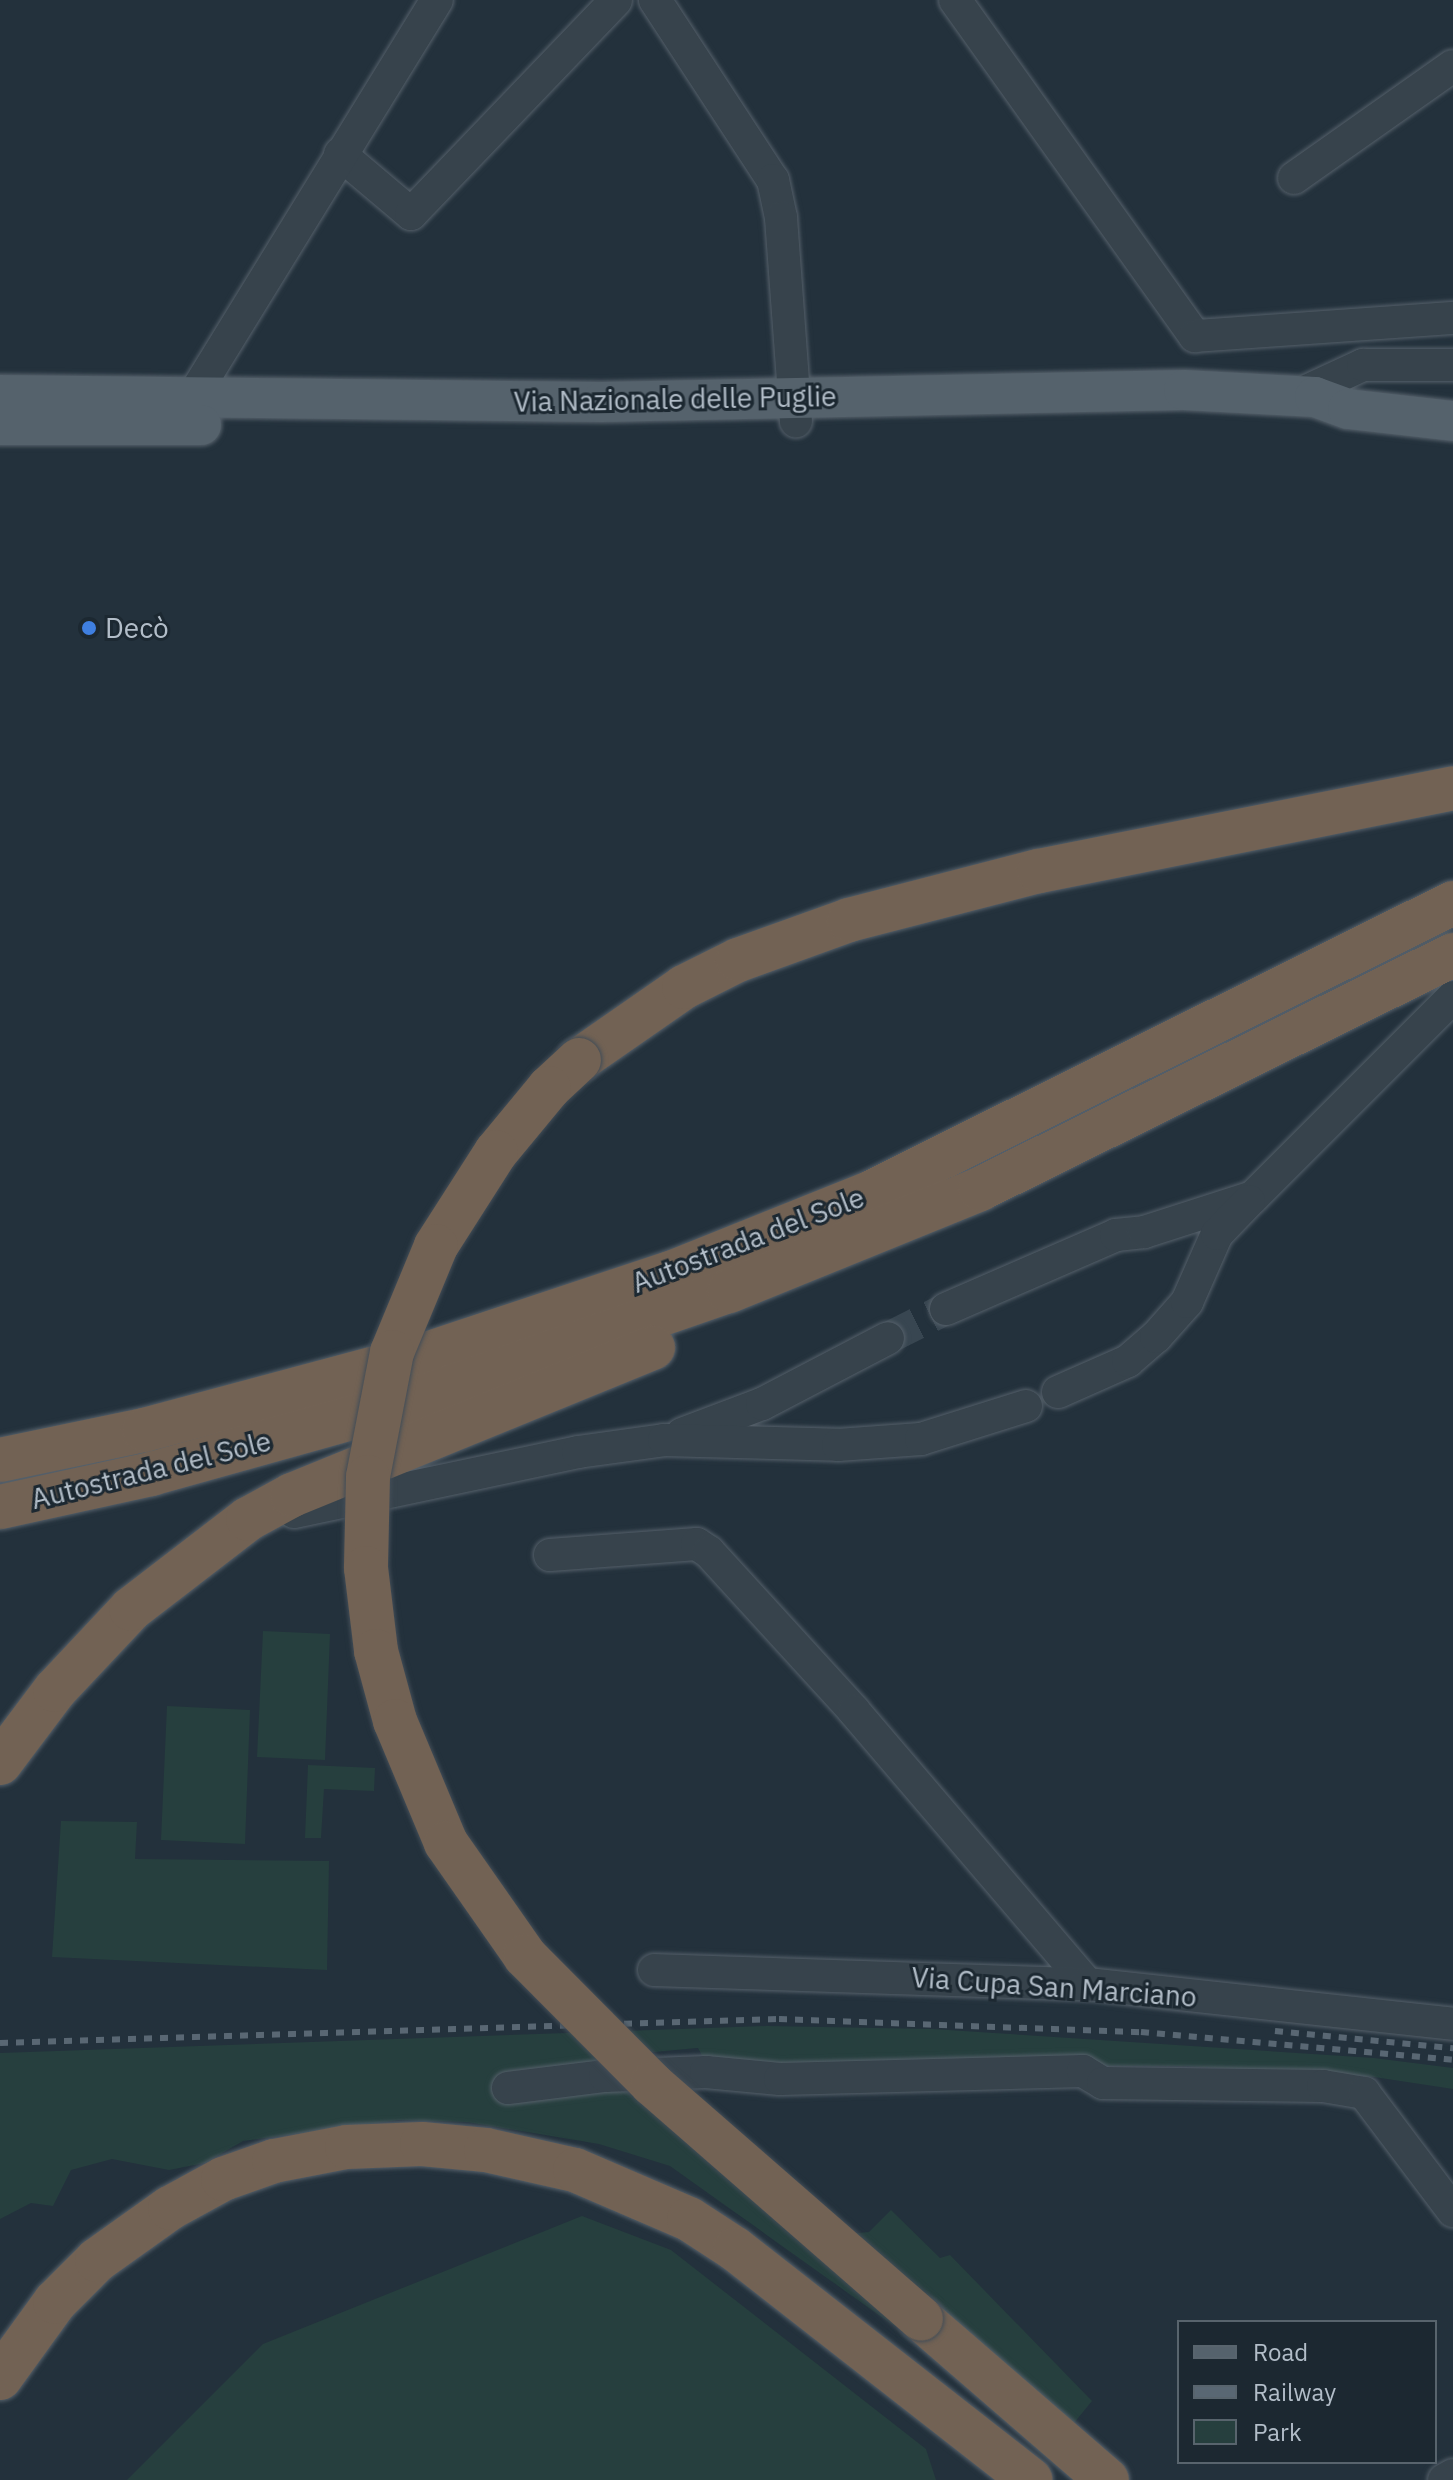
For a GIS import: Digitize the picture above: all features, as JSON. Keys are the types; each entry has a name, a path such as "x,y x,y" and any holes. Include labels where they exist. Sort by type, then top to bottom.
{"highway":[{"path":"1107,2480 652,2084 525,1956 482,1900 446,1843 422,1792 380,1665 366,1568 368,1477 396,1341 436,1246 496,1152 549,1088 579,1060 684,987 738,960 849,920 1039,871 1453,788"},
{"name":"Autostrada del Sole","path":"0,1460 144,1430 424,1355 671,1273 872,1192 1453,903"},
{"name":"Autostrada del Sole","path":"0,1507 151,1474 405,1403 729,1291 937,1206 1453,955"},
{"path":"0,1763 55,1690 131,1609 248,1519 292,1495 826,1280 937,1206"},
{"path":"0,2378 55,2302 97,2260 170,2208 223,2179 274,2161 347,2147 422,2144 486,2150 575,2170 689,2219 735,2249 1031,2480"}],"main road":[{"name":"Via Nazionale delle Puglie","path":"795,410 1184,390 1298,395 1348,409 1453,421"},
{"name":"Via Nazionale delle Puglie","path":"0,395 192,411"},
{"name":"Via Nazionale delle Puglie","path":"0,425 192,411 795,410 1302,417 1348,409"}],"street":[{"path":"192,411 340,154 437,0"},
{"path":"340,154 411,214 616,0"},
{"path":"655,0 773,180 781,218 795,410"},
{"path":"955,0 1195,336 1453,318"},
{"path":"1294,178 1453,66"},
{"path":"1298,395 1363,365 1445,366"},
{"path":"1399,415 1403,388 1445,366"},
{"path":"1058,1392 1128,1361 1156,1337 1187,1302 1217,1234 1453,997"},
{"path":"946,1309 1116,1235 1144,1232 1253,1197"},
{"path":"664,1440 762,1404 888,1338"},
{"path":"248,1519 563,1454 664,1440 838,1445 921,1439 1026,1406"},
{"path":"0,1526 151,1474"},
{"path":"550,1555 697,1544 709,1552 854,1711 1087,1984"},
{"name":"Via Cupa San Marciano","path":"654,1970 1087,1984 1453,2024"},
{"path":"508,2088 692,2073 795,2079 1083,2071 1103,2083 1323,2086 1364,2093 1453,2211"},
{"path":"1444,2480 1453,2475"}],"green space":[{"path":"263,1631 330,1634 325,1760 257,1757"},
{"path":"167,1706 250,1710 245,1844 161,1840"},
{"path":"308,1765 375,1768 374,1791 324,1789 321,1838 305,1838"},
{"path":"61,1821 137,1822 135,1859 329,1861 327,1970 52,1957"},
{"path":"767,2026 933,2029 1374,2058 1453,2068 1453,2089 1374,2077 1186,2066 707,2065 698,2048 599,2057 802,2238 869,2232 891,2210 940,2258 950,2255 1092,2401 1074,2423 890,2323 670,2166 599,2144 467,2122 399,2120 243,2141 205,2163 169,2170 112,2159 71,2170 53,2206 31,2203 0,2219 0,2053"},
{"path":"582,2216 671,2250 926,2449 936,2480 127,2480 263,2344"}],"tunnel":[{"path":"888,1338 946,1309"}],"railway":[{"path":"0,2043 779,2019 1141,2032 1453,2060"},
{"path":"1275,2031 1453,2048"}],"place":[{"name":"Decò","path":"89,628"}]}
